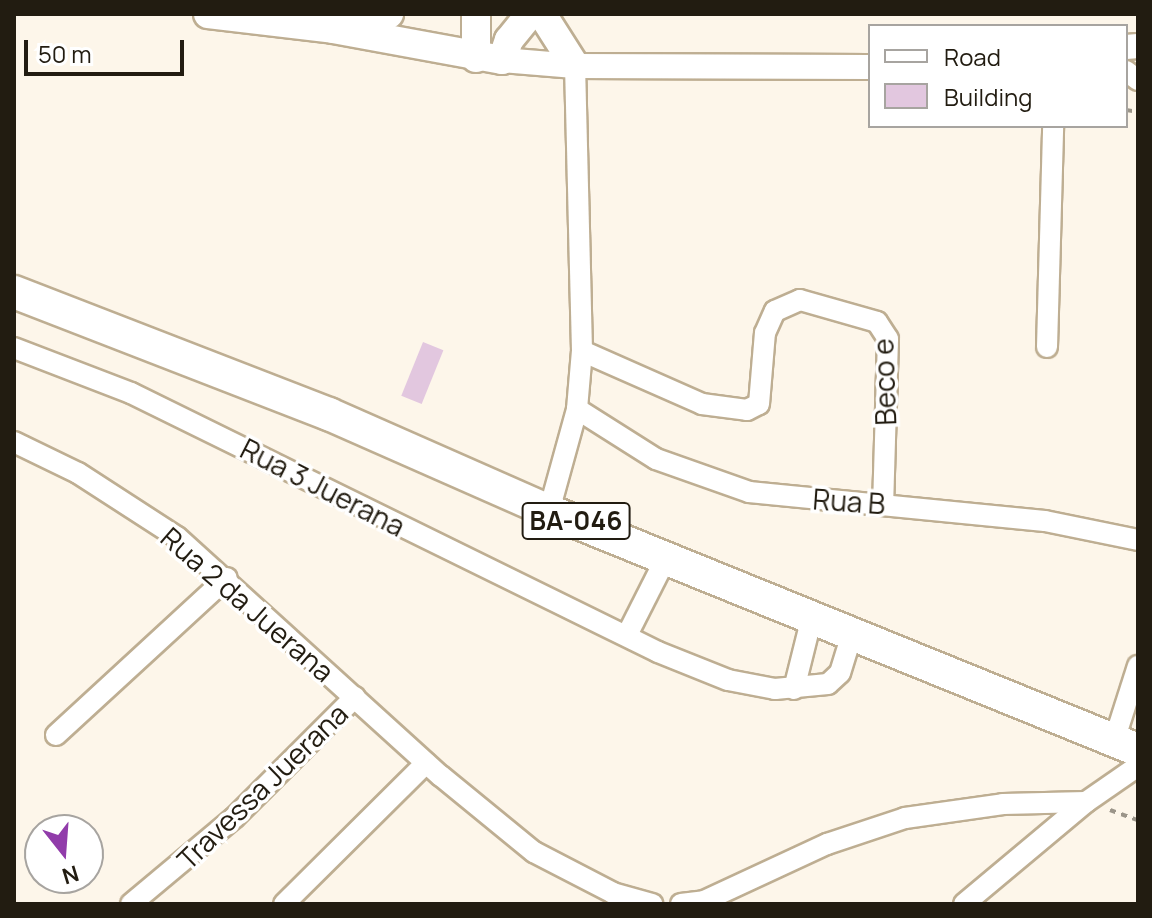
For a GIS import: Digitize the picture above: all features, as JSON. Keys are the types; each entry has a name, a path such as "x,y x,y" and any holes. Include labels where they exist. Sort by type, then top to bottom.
{"main road":[{"path":"208,14 333,29 489,59"},
{"path":"333,29 389,14"},
{"path":"476,14 489,59"},
{"path":"489,59 530,14"},
{"path":"542,14 575,66"},
{"name":"BA-046","path":"14,292 329,414 549,511 667,556 1126,745"}],"street":[{"path":"489,59 575,66 868,67"},
{"path":"549,511 577,409 582,351 575,66"},
{"path":"1047,347 1053,128"},
{"name":"Beco e","path":"582,351 702,404 747,410 759,404 765,333 775,311 800,300 877,322 888,339 883,504"},
{"name":"Rua 3 Juerana","path":"14,348 131,393 628,633 658,652 728,680 794,689 828,684 840,673 852,634"},
{"name":"Rua B","path":"577,409 656,459 725,485 777,496 1058,523 1138,540"},
{"name":"Rua 2 da Juerana","path":"14,442 78,473 177,537 227,578 426,763 534,852 613,893 652,904"},
{"path":"628,633 667,556"},
{"path":"56,735 227,578"},
{"path":"794,689 812,617"},
{"path":"1126,745 1138,666"},
{"name":"Travessa Juerana","path":"131,904 234,818 355,697"},
{"path":"284,904 426,763"},
{"path":"964,904 1086,802 1138,766"},
{"path":"681,904 704,901 827,844 905,818 1003,804 1086,802"}],"building":[{"path":"423,342 443,350 422,404 401,396"}]}
